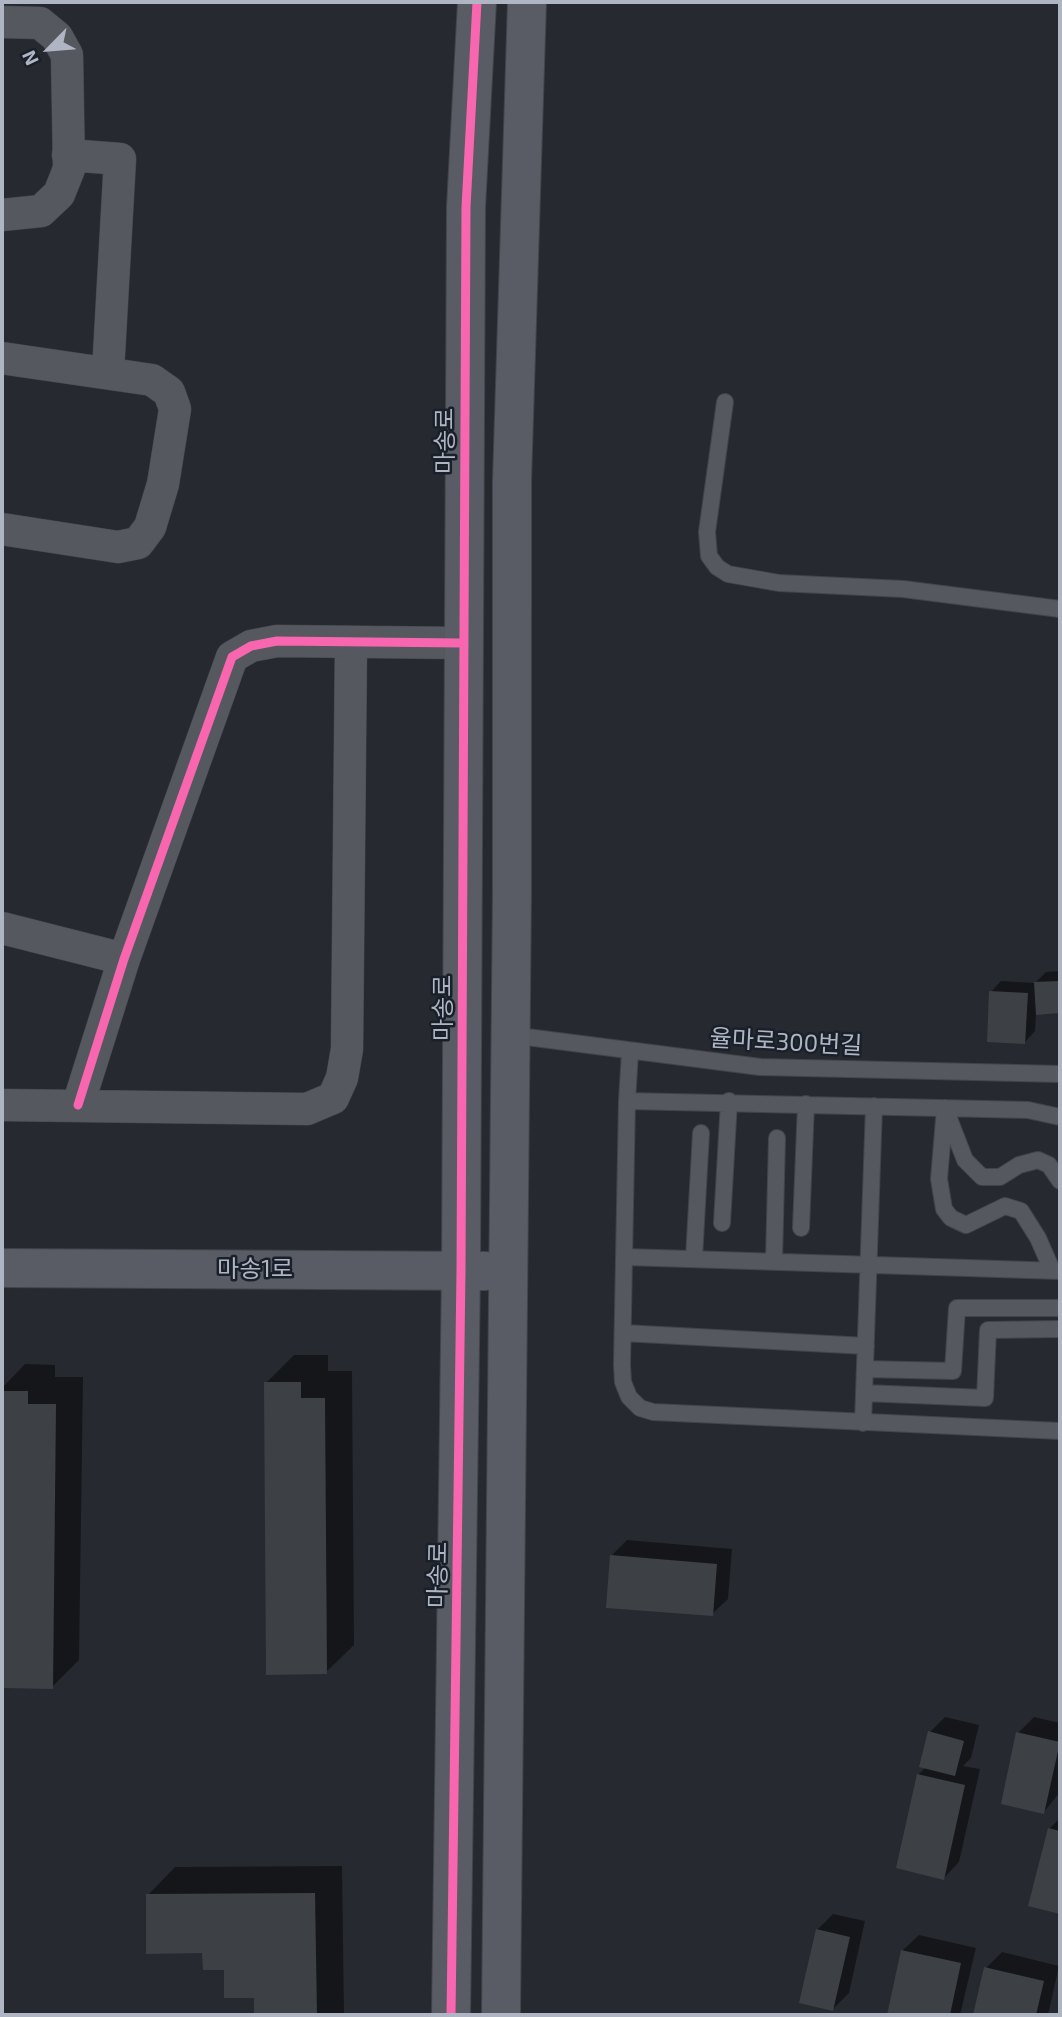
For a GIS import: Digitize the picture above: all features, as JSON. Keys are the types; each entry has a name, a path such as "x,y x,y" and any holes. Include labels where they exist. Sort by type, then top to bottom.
{"street":[{"name":"마송로","path":"451,2015 461,1270 466,207 477,2"},
{"path":"501,2015 511,1035 512,481 527,2"},
{"path":"2,22 40,23 58,37 67,55 69,169 59,194 41,211 2,215"},
{"path":"68,155 120,159 108,372"},
{"path":"2,358 152,380 169,393 175,409 163,484 150,527 138,543 118,547 2,529"},
{"path":"78,1105 124,959 232,657 251,646 277,641 351,644 462,643"},
{"path":"2,1105 307,1109 333,1097 342,1078 347,1049 351,644"},
{"path":"2,928 124,959"},
{"name":"마송1로","path":"2,1268 508,1272"}],"lane":[{"path":"725,402 707,533 709,555 717,567 728,575 790,584 902,589 1060,609"},
{"name":"율마로300번길","path":"511,1035 760,1067 1060,1074"},
{"path":"630,1052 623,1382 629,1397 640,1408 653,1412 1060,1430"},
{"path":"627,1101 729,1101 1028,1110 1060,1117"},
{"path":"722,1223 729,1101"},
{"path":"802,1228 806,1104"},
{"path":"863,1423 874,1106"},
{"path":"945,1108 965,1160 982,1177 1000,1177 1019,1165 1038,1160 1049,1165 1060,1181"},
{"path":"945,1108 939,1179 944,1209 951,1218 966,1225 1005,1206 1021,1212 1056,1271"},
{"path":"694,1258 701,1133"},
{"path":"774,1260 777,1138"},
{"path":"626,1256 1056,1271"},
{"path":"865,1369 953,1371 957,1308 1060,1308"},
{"path":"864,1393 985,1398 988,1330 1060,1329"},
{"path":"623,1333 866,1346"}],"building":[{"path":"1060,981 1060,1013 1036,1015 1034,982"},
{"path":"989,991 1028,993 1025,1044 987,1042"},
{"path":"264,1382 301,1382 301,1398 325,1398 327,1674 266,1675"},
{"path":"2,1391 28,1391 28,1404 56,1404 53,1689 2,1688"},
{"path":"610,1555 717,1564 713,1616 606,1608"},
{"path":"928,1731 964,1741 955,1776 919,1767"},
{"path":"1016,1732 1060,1742 1044,1814 1001,1804"},
{"path":"917,1774 965,1785 944,1880 896,1868"},
{"path":"1048,1828 1060,1831 1060,1914 1028,1906"},
{"path":"315,1893 317,2015 254,2015 254,1998 224,1998 224,1970 203,1970 202,1953 146,1954 146,1894"},
{"path":"816,1929 850,1937 833,2011 799,2003"},
{"path":"901,1950 961,1963 950,2015 887,2015"},
{"path":"984,1967 1044,1981 1036,2015 973,2015"}],"cycle path":[{"path":"451,2015 461,1270 466,207 477,2"},
{"path":"78,1105 124,959 232,657 251,646 277,641 462,643"}]}
